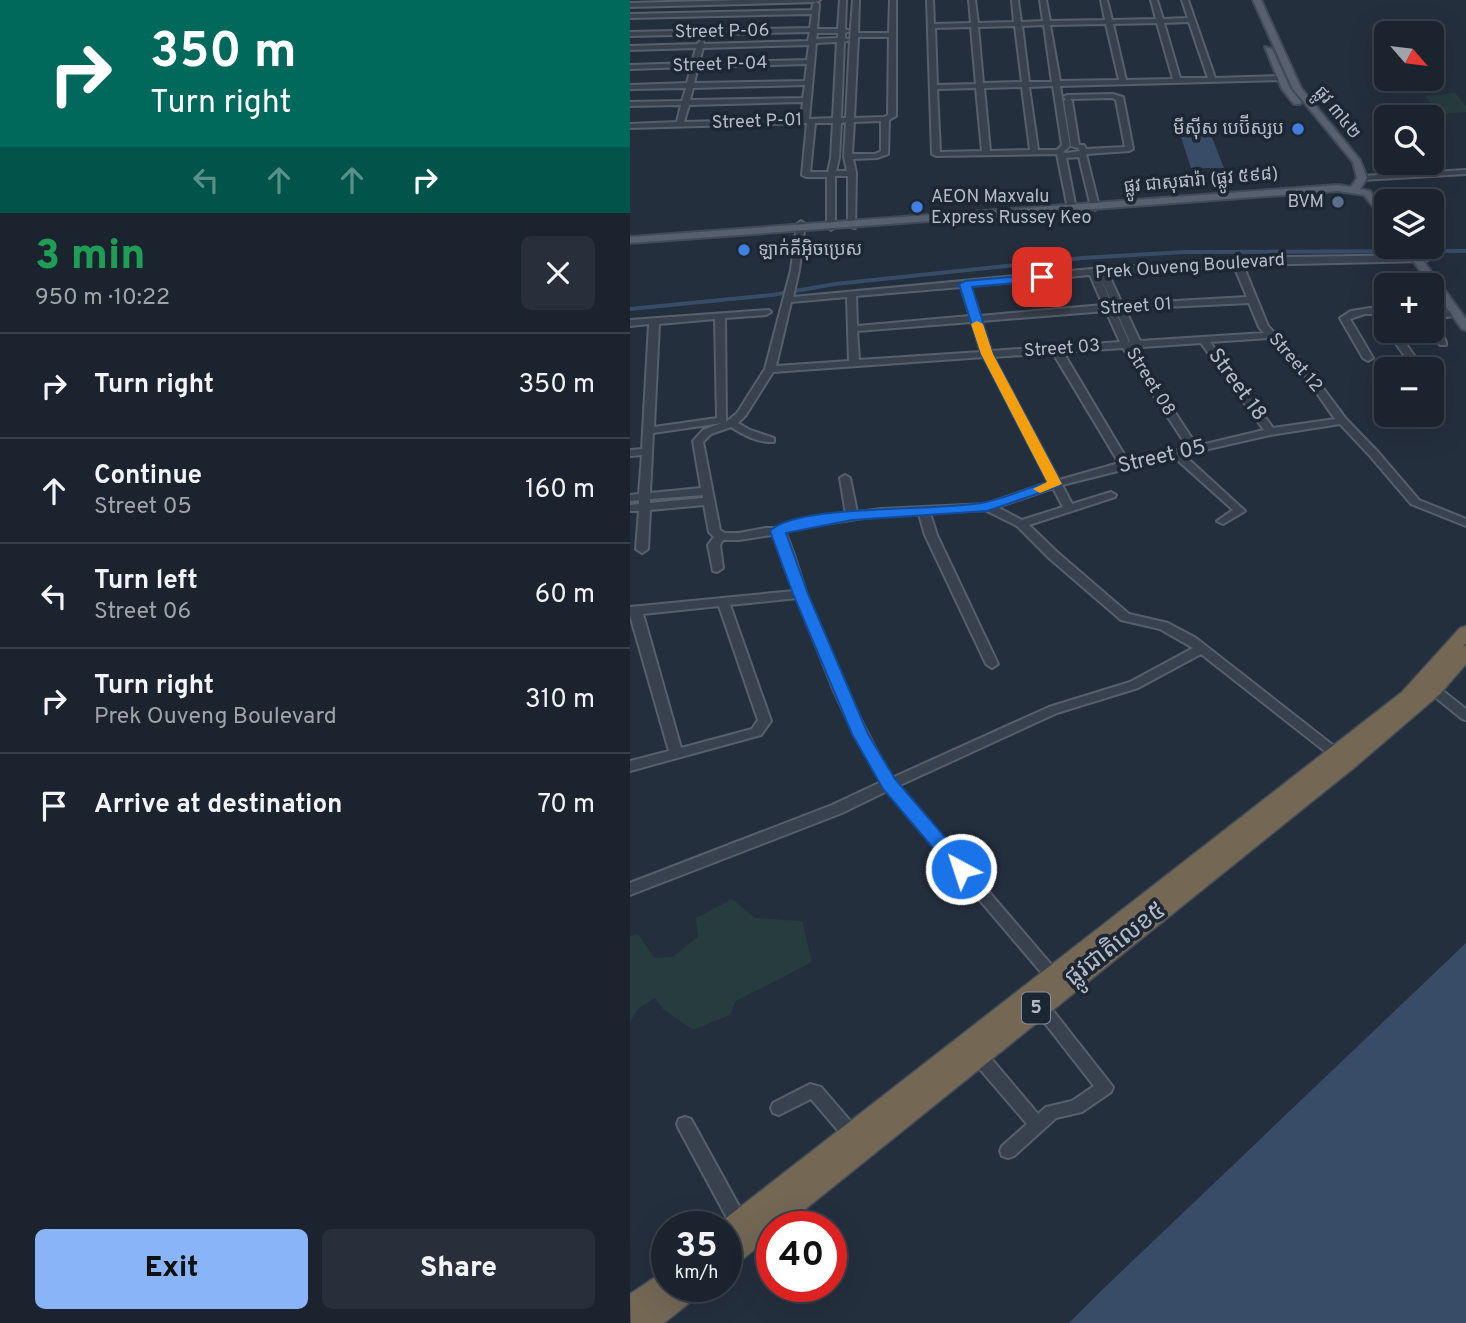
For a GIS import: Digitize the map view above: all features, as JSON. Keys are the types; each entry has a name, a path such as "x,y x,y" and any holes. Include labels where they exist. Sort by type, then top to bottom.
{"highway":[{"name":"ផ្លូវជាតិលេខ៥","path":"742,1220 1433,690 1456,658 1466,632"},
{"name":"ផ្លូវជាតិលេខ៥","path":"1342,758 1420,685 1456,658"},
{"name":"ផ្លូវជាតិលេខ៥","path":"742,1244 1036,1008 1057,981"},
{"path":"630,1309 651,1293"},
{"path":"645,1323 671,1302"}],"main road":[{"name":"ផ្លូវ ៣៤២","path":"1247,0 1286,89 1359,181"},
{"name":"ផ្លូវ ៣៤២","path":"1257,0 1297,89 1357,162 1359,181"},
{"path":"1359,181 1374,190"},
{"path":"1359,181 1374,201"},
{"name":"ផ្លូវ ជាសុផារ៉ា (ផ្លូវ ៥៩៨)","path":"630,234 801,226 852,218 1042,209 1338,188 1359,181"},
{"name":"ផ្លូវ ជាសុផារ៉ា (ផ្លូវ ៥៩៨)","path":"630,240 672,234"},
{"path":"1423,259 1463,312 1466,327"}],"street":[{"path":"630,5 817,0 807,83 806,175 852,173"},
{"path":"843,0 834,163 829,175 831,220 852,218 852,173 849,160 856,0"},
{"path":"849,160 877,156 885,152 885,119 892,116 893,0"},
{"path":"930,0 936,154 1066,150 1083,153 1129,149 1120,99 1113,96 1067,97"},
{"path":"972,0 986,154"},
{"path":"1015,0 1034,153"},
{"path":"1043,0 1051,23"},
{"path":"1050,0 1072,206"},
{"path":"1104,0 1124,81"},
{"path":"1154,0 1177,80"},
{"path":"1185,0 1212,80"},
{"path":"680,124 710,1"},
{"path":"630,16 816,12"},
{"path":"931,26 1192,20"},
{"name":"Street P-06","path":"630,34 702,39 813,31 842,31 854,35"},
{"path":"630,48 702,39 812,42 841,41 854,35 893,35"},
{"name":"Street P-04","path":"630,67 810,62"},
{"path":"932,87 1281,78"},
{"path":"630,87 807,83"},
{"path":"1060,83 1067,97 1066,150 1072,157 1083,153"},
{"path":"630,104 806,100"},
{"name":"Street P-01","path":"630,126 885,119"},
{"path":"1083,153 1095,205"},
{"path":"1359,181 1466,172"},
{"path":"801,226 770,369 741,415 732,423 707,432 698,441 715,533 720,537 778,531 789,526 852,516 987,507 1021,524 1125,617 1164,626 1202,648 1342,758"},
{"name":"Prek Ouveng Boulevard","path":"788,295 851,294 1098,272 1374,256"},
{"name":"Street 12","path":"1238,264 1264,327 1308,374 1342,421 1415,502 1466,523"},
{"name":"Street 08","path":"1098,272 1131,344 1199,450"},
{"path":"965,284 987,354 1069,509"},
{"path":"851,294 854,363"},
{"name":"Street 01","path":"852,330 1114,307 1252,299"},
{"path":"1368,358 1345,318 1351,314 1374,311"},
{"path":"630,323 766,312"},
{"path":"1444,316 1463,312"},
{"path":"649,431 722,420 720,316"},
{"path":"642,549 647,501 654,321"},
{"name":"Street 03","path":"770,369 1270,335"},
{"name":"Street 18","path":"1203,339 1270,432"},
{"path":"1400,343 1410,357"},
{"path":"1056,349 1125,465"},
{"name":"Street 05","path":"987,507 1055,484 1125,465 1270,432 1342,421"},
{"path":"732,423 746,432 770,440"},
{"path":"630,453 648,451"},
{"path":"1177,454 1240,510 1223,520"},
{"path":"845,478 852,516"},
{"path":"1021,524 1111,495"},
{"path":"630,498 647,501 707,496"},
{"path":"630,508 647,501"},
{"path":"924,510 931,535 992,664"},
{"path":"778,531 801,594 860,734 889,784 1057,981"},
{"path":"717,568 714,545 720,537"},
{"path":"676,753 633,611 801,594"},
{"path":"630,766 756,732 765,721 723,601"},
{"path":"630,889 837,809 1032,719 1134,685 1202,648"},
{"path":"1433,690 1466,716"},
{"path":"1008,1151 1023,1141 1037,1124 1052,1112 1076,1107 1105,1087 1049,1017 1036,1008"},
{"path":"978,1055 1037,1124"},
{"path":"779,1108 810,1091 815,1092 852,1135"},
{"path":"685,1124 724,1211"}],"green space":[{"path":"1455,93 1466,106 1466,112 1444,114 1444,105 1432,105 1425,96"},
{"path":"732,899 755,918 802,921 812,962 736,1001 730,1015 693,1030 663,1009 655,998 639,1008 630,1021 630,936 638,934 654,958 672,957 698,937 696,918"}],"water":[{"path":"1211,135 1224,168 1191,168 1181,137"},
{"path":"1466,943 1466,1323 1069,1323 1101,1291"}],"waterway":[{"path":"630,309 1082,258 1185,252 1466,251"}],"slow traffic":[{"path":"977,324 987,354 1020,412 1055,484 1040,489"}],"place":[{"name":"មីសុីស បេប៊ីស្សប","path":"1298,129"},
{"name":"BVM","path":"1338,202"},
{"name":"AEON Maxvalu Express Russey Keo","path":"917,207"},
{"name":"ឡាក់គីអ៊ិចប្រេស","path":"744,250"}],"route":[{"path":"961,869 889,784 860,734 840,691 778,531 789,526 882,512 987,507 1055,484 1020,412 987,354 965,284 1042,277"}]}
